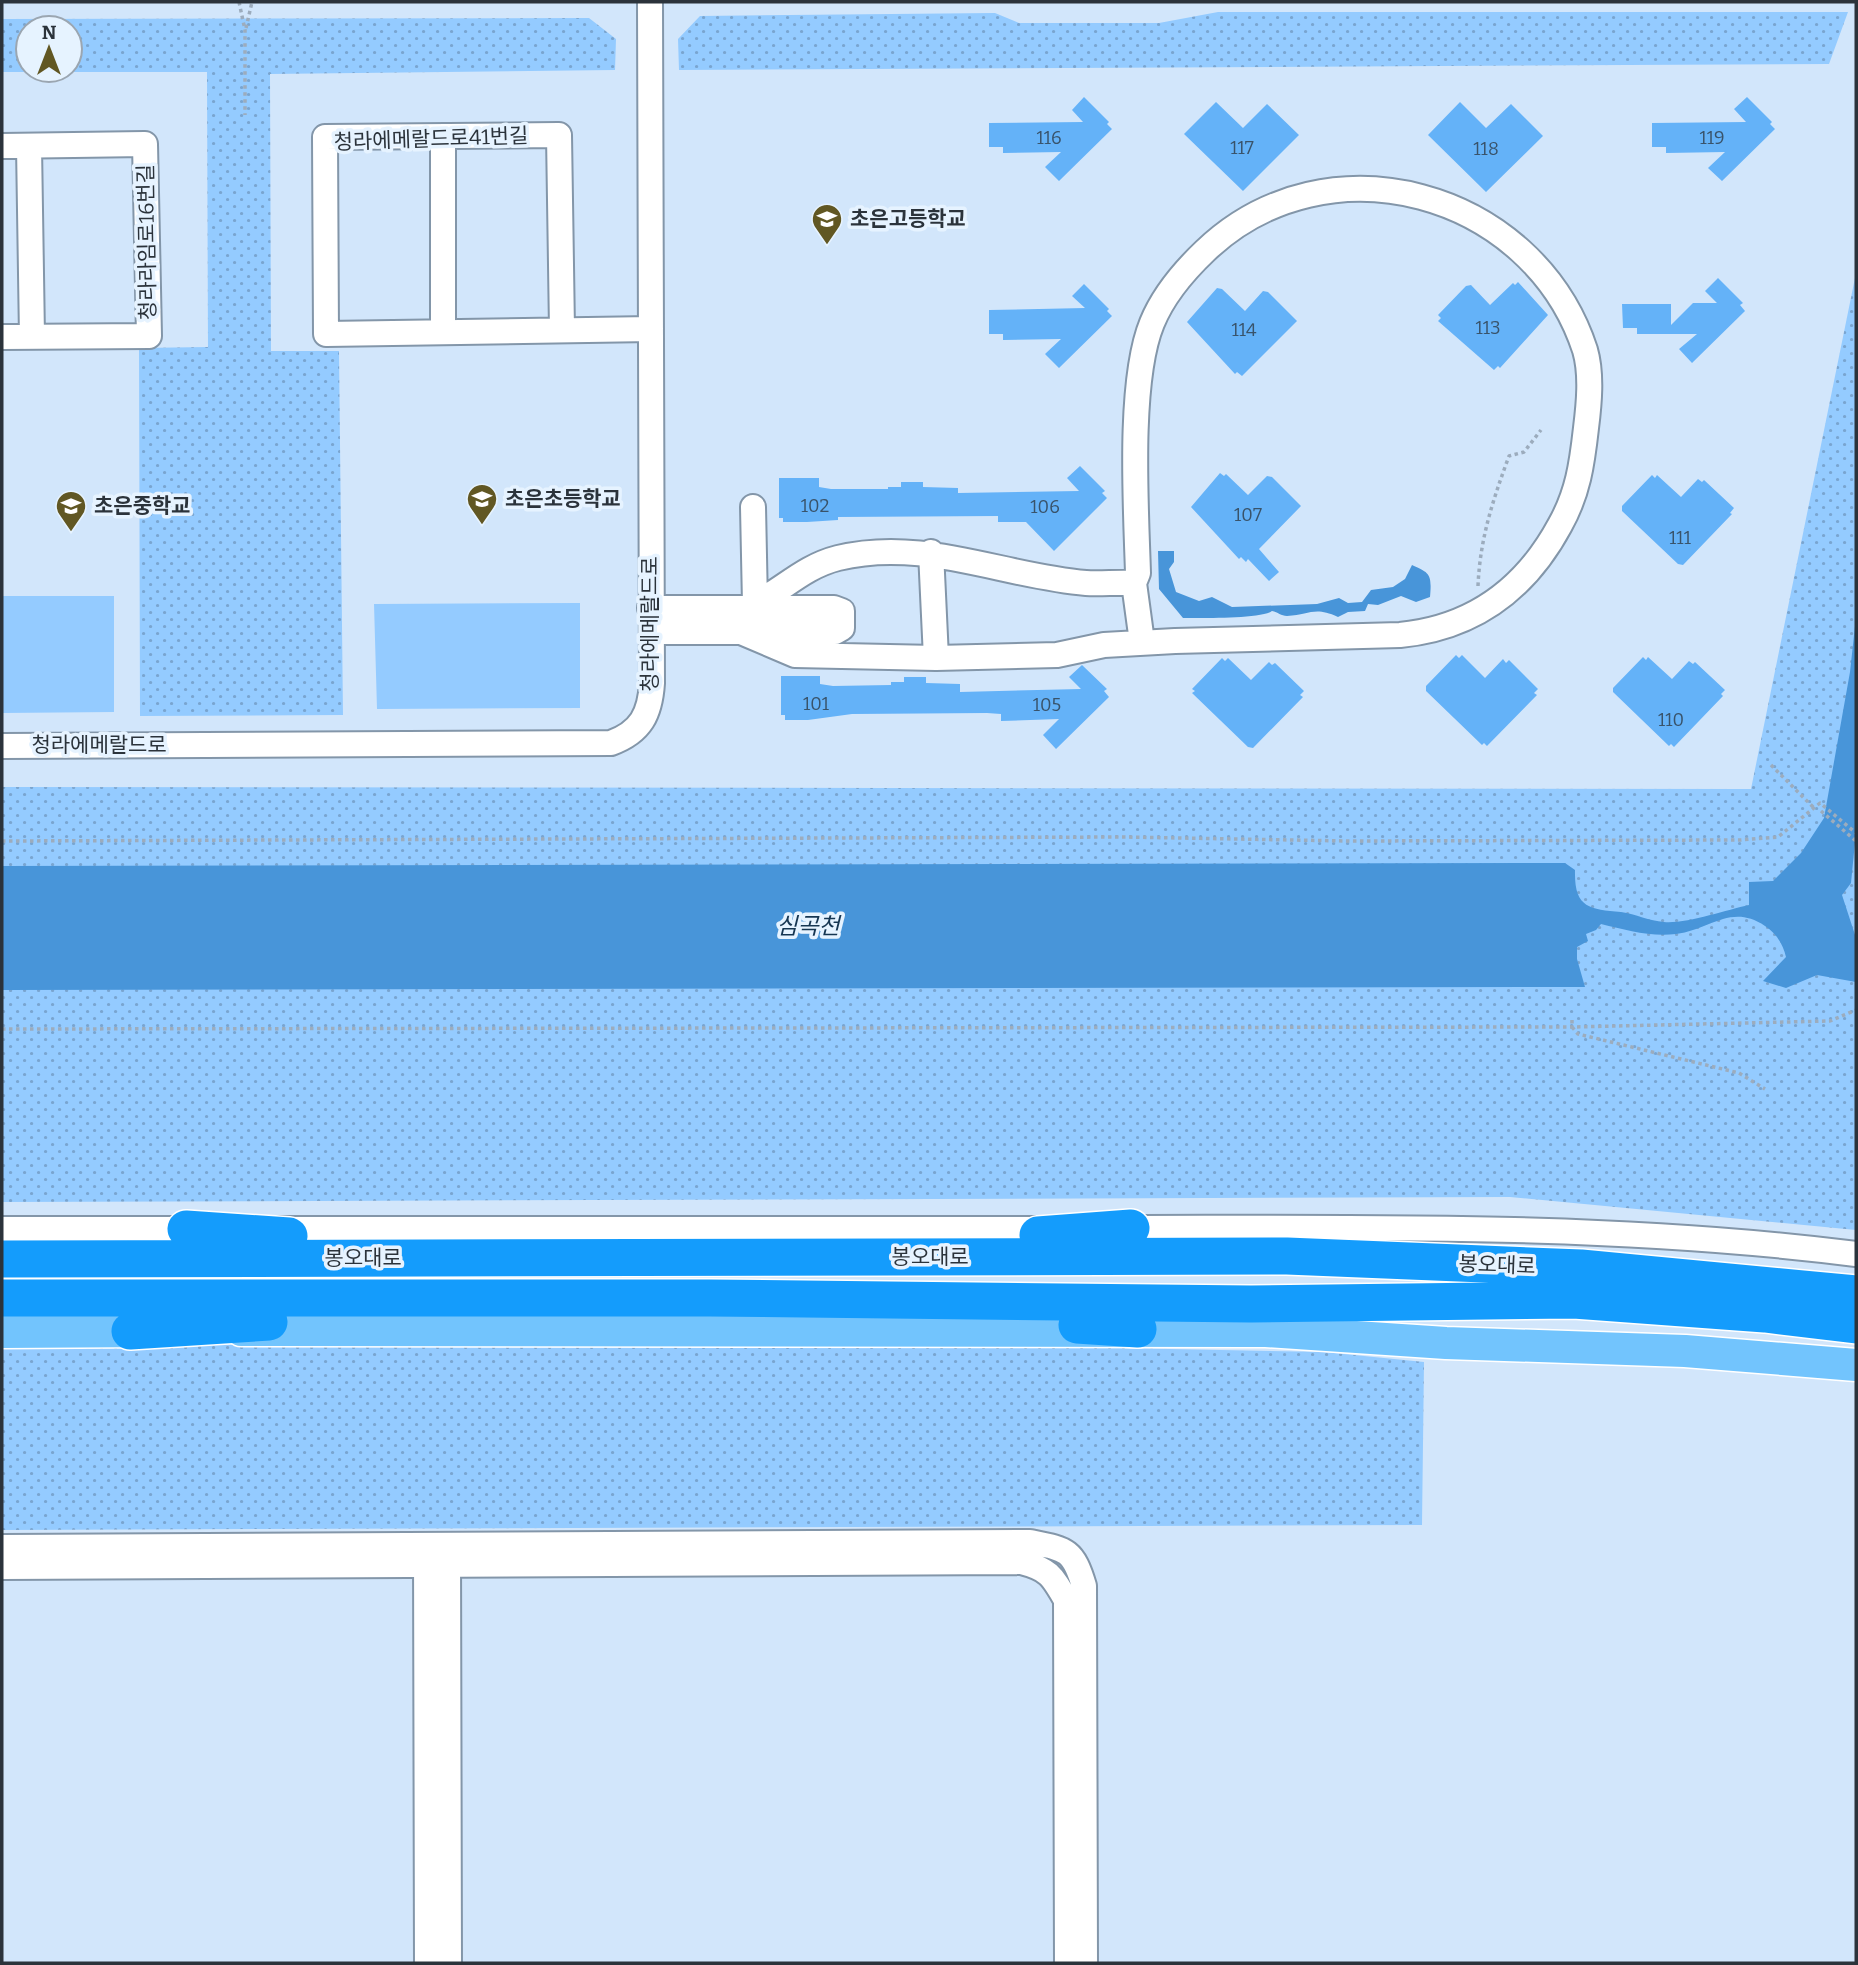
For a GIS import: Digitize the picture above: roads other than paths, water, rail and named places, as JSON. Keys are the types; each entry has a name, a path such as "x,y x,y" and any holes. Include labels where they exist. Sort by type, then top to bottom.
{"highway":[{"path":"711,1258 1131,1228"},
{"path":"186,1229 619,1258"},
{"name":"봉오대로","path":"2,1259 1287,1256 1581,1268 1856,1294"},
{"name":"봉오대로","path":"2,1298 710,1298 1251,1304 1574,1300 1765,1314 1856,1325"},
{"path":"710,1298 1138,1329"},
{"path":"130,1331 614,1299"}],"main road":[{"path":"2,1332 1138,1329 1266,1331 1446,1343 1685,1351 1856,1365"}],"street":[{"name":"청라에메랄드로","path":"2,746 611,743 628,737 644,722 653,683 650,2"},
{"name":"청라에메랄드로41번길","path":"562,330 559,135 325,137 326,334 651,329"},
{"path":"443,136 443,332"},
{"name":"청라라임로16번길","path":"2,146 145,144 149,336 2,337"},
{"path":"29,146 32,337"},
{"path":"741,632 795,655 936,658 1057,655 1104,645 1142,642 1432,632 1482,612 1515,584 1547,547 1576,494 1588,409 1586,353 1555,291 1523,253 1492,228 1422,198 1361,187 1314,191 1246,220 1226,233 1190,266 1158,311 1146,339 1139,394 1138,573 1133,583 1142,642"},
{"path":"750,606 753,507"},
{"path":"750,606 798,573 838,558 931,552 1085,583 1133,583"},
{"path":"931,552 936,658"},
{"path":"750,606 834,608 842,611 842,628 835,632 664,632 651,618 750,606"},
{"name":"봉오대로","path":"2,1229 1131,1228 1622,1234 1856,1254"},
{"path":"2,1567 1030,1542 1062,1548 1076,1560 1084,1586 1086,1963"},
{"path":"2,1547 1021,1562 1043,1568 1055,1580 1066,1600 1067,1963"},
{"path":"427,1963 437,1555"},
{"path":"437,1555 450,1963"}],"water":[{"path":"1158,551 1174,551 1174,562 1169,569 1176,592 1199,601 1212,597 1232,607 1317,604 1339,598 1348,603 1362,602 1371,590 1393,587 1405,579 1412,565 1428,575 1431,583 1430,597 1416,602 1401,596 1378,605 1368,604 1365,611 1348,612 1338,617 1317,612 1285,616 1272,611 1244,617 1183,618 1159,589"},
{"name":"심곡천","path":"1856,617 1856,832 1851,883 1842,895 1856,938 1856,982 1817,975 1786,988 1763,981 1786,957 1785,952 1769,929 1753,920 1731,917 1688,932 1666,935 1601,924 1596,930 1586,934 1588,941 1577,947 1577,959 1585,987 2,990 2,866 1565,863 1575,870 1575,883 1581,899 1592,907 1664,922 1694,919 1749,905 1749,882 1773,881 1801,853 1824,818 1850,672"}],"place":[{"name":"초은고등학교","path":"827,246"},
{"name":"초은초등학교","path":"482,526"},
{"name":"초은중학교","path":"71,533"}]}
